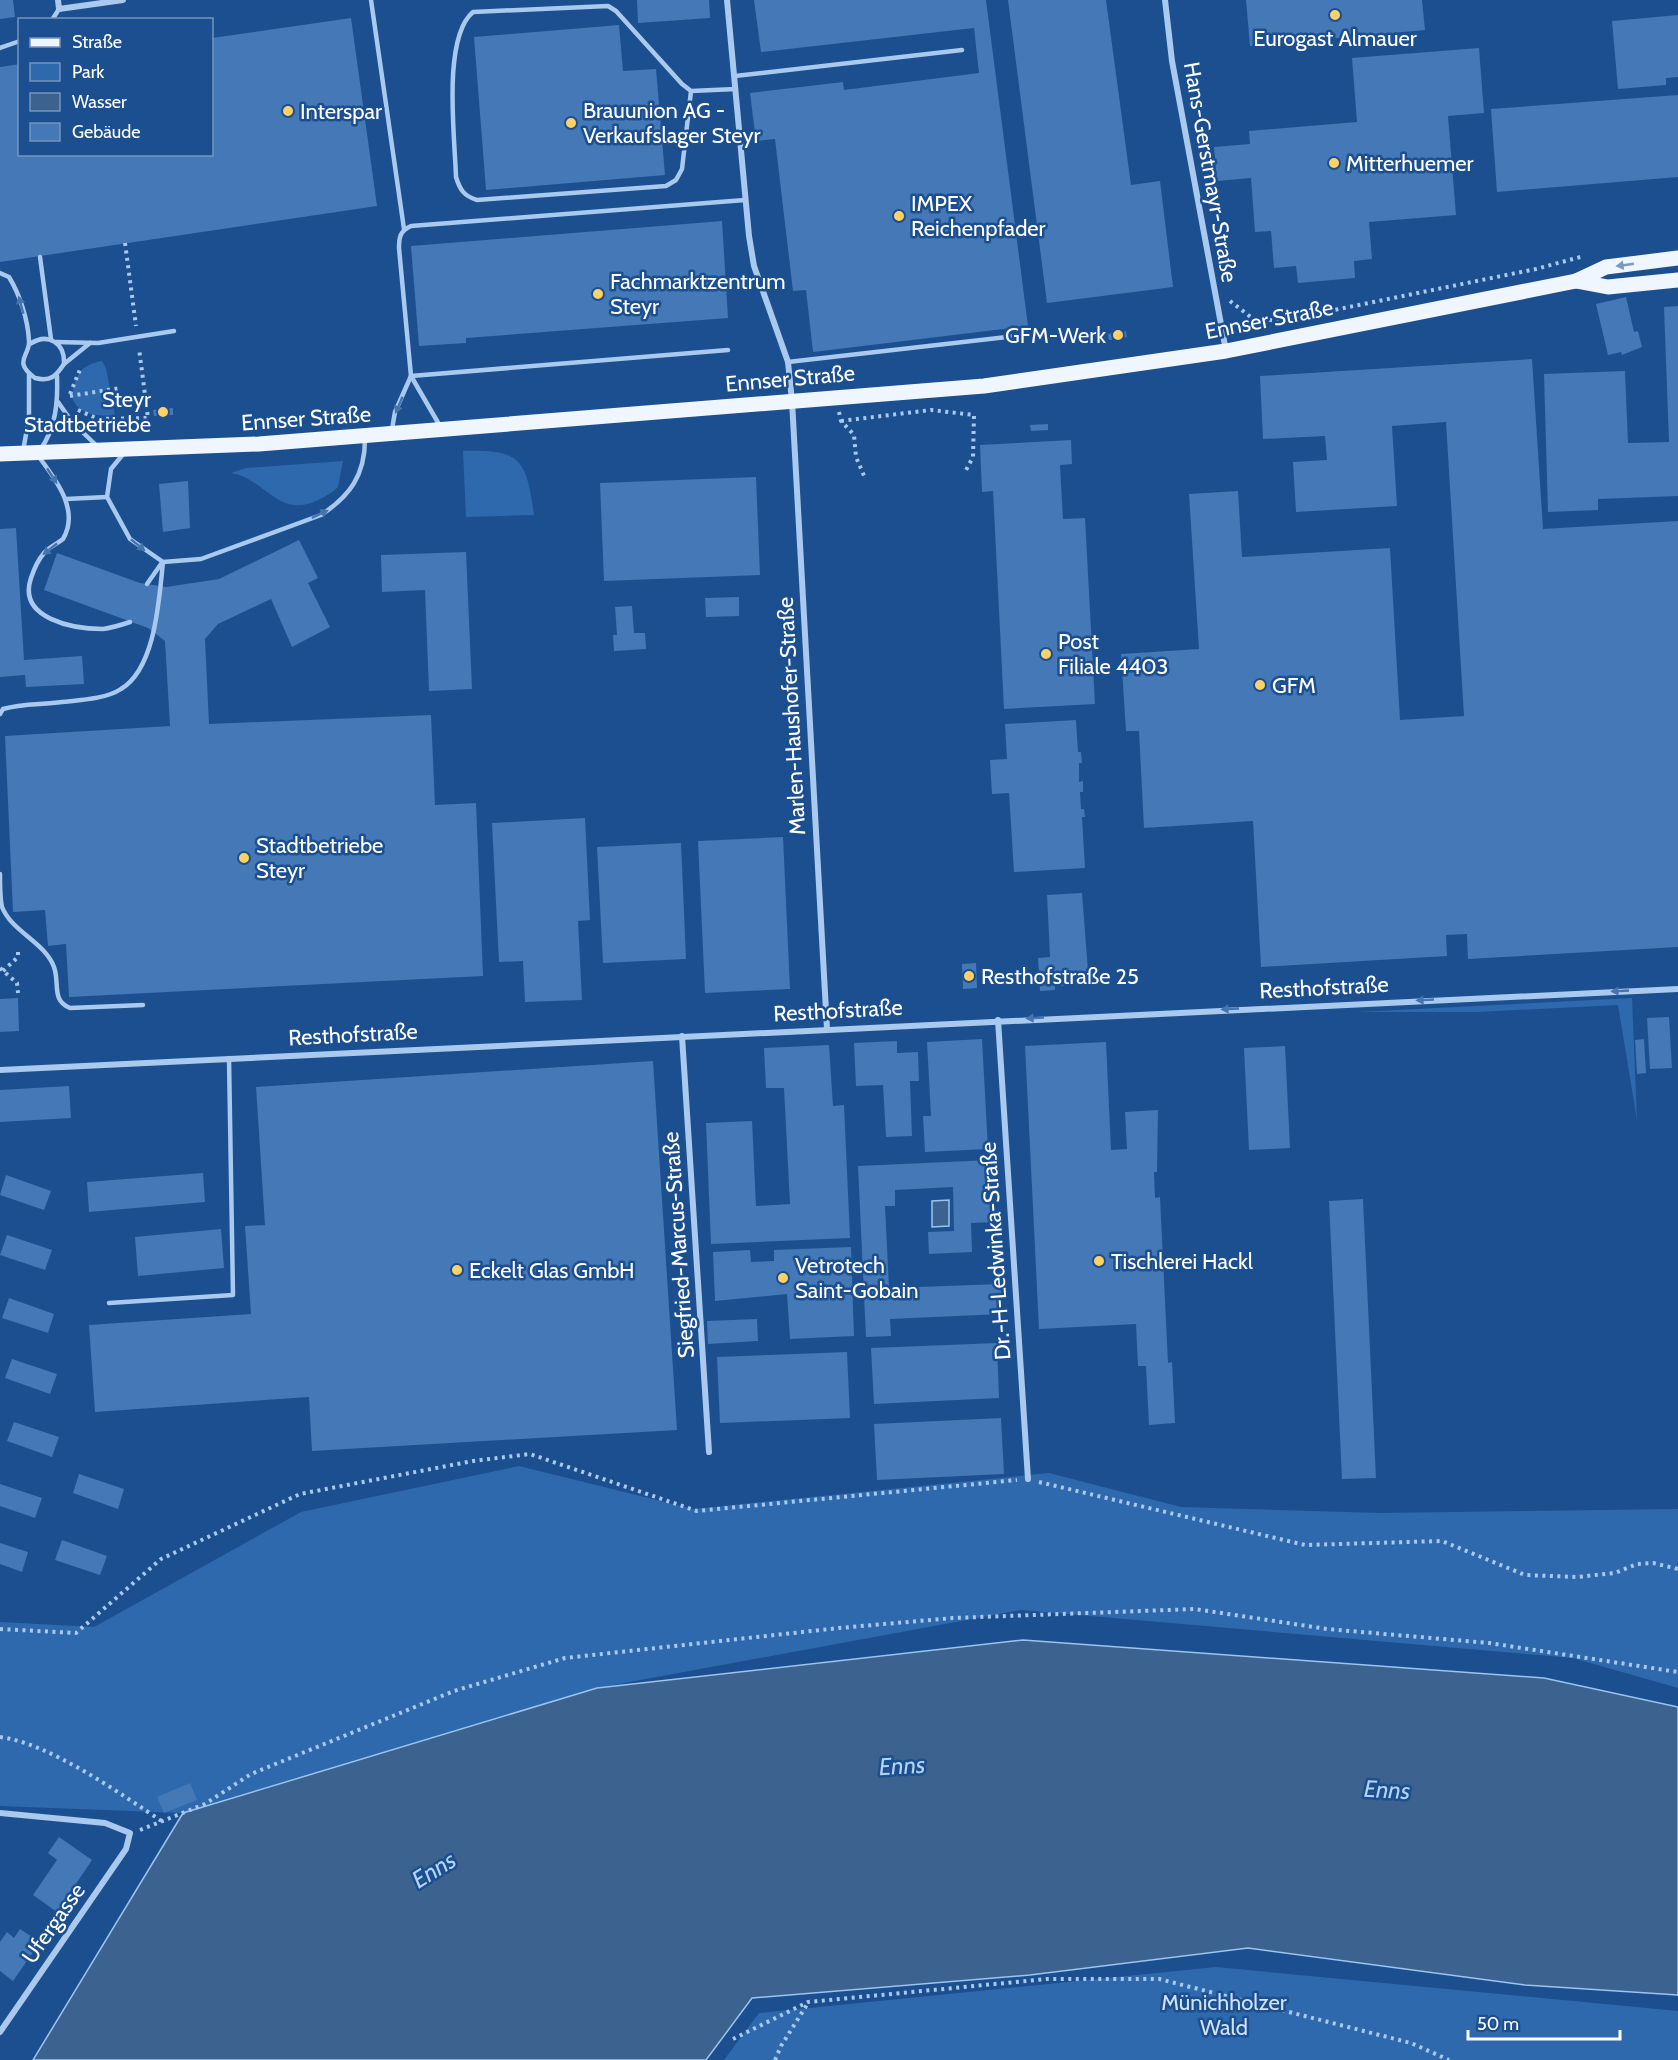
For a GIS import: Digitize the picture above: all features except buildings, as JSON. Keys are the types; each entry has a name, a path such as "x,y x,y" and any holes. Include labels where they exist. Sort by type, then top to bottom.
{"main road":[{"name":"Ennser Straße","path":"0,454 128,450 365,437 1036,380 1226,351 1576,281 1606,267 1678,258"},
{"name":"Ennser Straße","path":"1576,281 1608,287 1678,280"}],"street":[{"path":"58,0 59,9 123,0"},
{"name":"Marlen-Haushofer-Straße","path":"728,0 745,200 754,266 788,362 792,400 827,1029"},
{"name":"Hans-Gerstmayr-Straße","path":"1165,0 1172,61 1226,351"},
{"name":"Resthofstraße","path":"0,1070 1678,988"},
{"name":"Dr.-H-Ledwinka-Straße","path":"998,1020 1028,1479"},
{"name":"Siegfried-Marcus-Straße","path":"682,1036 709,1452"},
{"path":"0,1813 105,1823 130,1833"},
{"name":"Ufergasse","path":"0,2032 126,1849 130,1833"}],"lane":[{"path":"371,0 404,229"},
{"path":"692,91 682,169 676,180 666,186 477,200 466,196 460,189 456,177 455,64 457,41 466,18 473,12 608,6 616,11 682,84 692,91 736,89"},
{"path":"53,18 59,9"},
{"path":"0,48 18,42"},
{"path":"735,76 962,50"},
{"path":"443,430 411,376 399,248 399,237 404,229 411,226 745,200"},
{"path":"40,257 53,341 62,348 64,364"},
{"path":"0,273 9,277 15,287 30,344"},
{"path":"130,622 101,629 68,625 48,618 32,603 29,583 36,565 46,551 63,539 67,533 66,499 29,454 29,374 23,358 30,344 36,340 91,342 174,331"},
{"path":"788,362 1034,334"},
{"path":"29,454 51,429 58,402 57,375 64,364 91,342"},
{"path":"411,376 728,350"},
{"path":"29,374 42,380 57,375"},
{"path":"391,435 395,412 411,376"},
{"path":"58,402 72,422 102,451"},
{"path":"128,450 111,469 107,496 130,539 163,562 201,560 321,515 337,505 357,482 363,467 365,437"},
{"path":"66,499 107,496"},
{"path":"147,584 163,562"},
{"path":"0,714 3,709 21,704 61,702 121,690 137,674 150,646 158,607 163,562"},
{"path":"0,874 2,905 7,915 47,955 54,968 61,1004 70,1008 143,1005"},
{"path":"109,1303 233,1295 229,1058"}],"path":[{"path":"125,243 137,336"},
{"path":"1216,296 1228,295 1231,303 1252,318 1280,321 1536,269 1590,255"},
{"path":"87,362 74,380 70,396 77,410 98,419 148,418 139,346 129,348"},
{"path":"70,396 120,388"},
{"path":"836,397 841,421 854,435 856,457 865,478"},
{"path":"72,422 77,410"},
{"path":"841,421 931,410 974,415 974,457 965,472"},
{"path":"18,948 18,957 2,969 17,983 18,993"},
{"path":"0,1629 76,1633 161,1559 300,1494 473,1461 530,1454 698,1511 1028,1479 1305,1545 1442,1541 1525,1575 1577,1577 1615,1573 1637,1564 1653,1563 1678,1569"},
{"path":"130,1833 205,1804 251,1774 454,1691 565,1658 839,1628 953,1618 1196,1609 1327,1629 1489,1643 1678,1672"},
{"path":"0,1737 20,1739 97,1779 163,1822"},
{"path":"733,2040 808,2002 1047,1979 1159,1980 1411,2043 1449,2060"},
{"path":"775,2060 808,2002"}],"green space":[{"path":"102,361 106,368 115,415 102,416 83,411 74,402 72,396 80,372 89,365"},
{"path":"463,451 498,453 510,456 518,462 528,482 534,515 466,517"},
{"path":"343,461 338,487 324,497 304,505 282,502 243,476 231,473 246,468"},
{"path":"1632,998 1637,1120 1618,1005 1476,1012 1357,1012"},
{"path":"519,1466 693,1509 1049,1473 1181,1507 1380,1513 1678,1509 1678,1688 1573,1658 1021,1610 597,1688 183,1813 0,1806 0,1622 94,1627 301,1512"},
{"name":"Münichholzer Wald","path":"1216,1967 1678,2011 1678,2060 724,2060 759,2013"}],"water":[{"path":"949,1200 949,1226 932,1227 932,1201"},
{"name":"Enns","path":"1023,1640 1544,1678 1678,1707 1678,1995 1525,1985 1248,1948 1030,1975 752,1998 706,2060 33,2060 183,1813 597,1688"}],"place":[{"name":"Eurogast Almauer","path":"1335,15"},
{"name":"Interspar","path":"288,111"},
{"name":"Brauunion AG - Verkaufslager Steyr","path":"571,123"},
{"name":"Mitterhuemer","path":"1334,163"},
{"name":"IMPEX Reichenpfader","path":"899,216"},
{"name":"Fachmarktzentrum Steyr","path":"598,294"},
{"name":"GFM-Werk","path":"1118,335"},
{"name":"Steyr Stadtbetriebe","path":"163,412"},
{"name":"Post Filiale 4403","path":"1046,654"},
{"name":"GFM","path":"1260,685"},
{"name":"Stadtbetriebe Steyr","path":"244,858"},
{"name":"Resthofstraße 25","path":"969,976"},
{"name":"Tischlerei Hackl","path":"1099,1261"},
{"name":"Eckelt Glas GmbH","path":"457,1270"},
{"name":"Vetrotech Saint-Gobain","path":"783,1278"}]}
